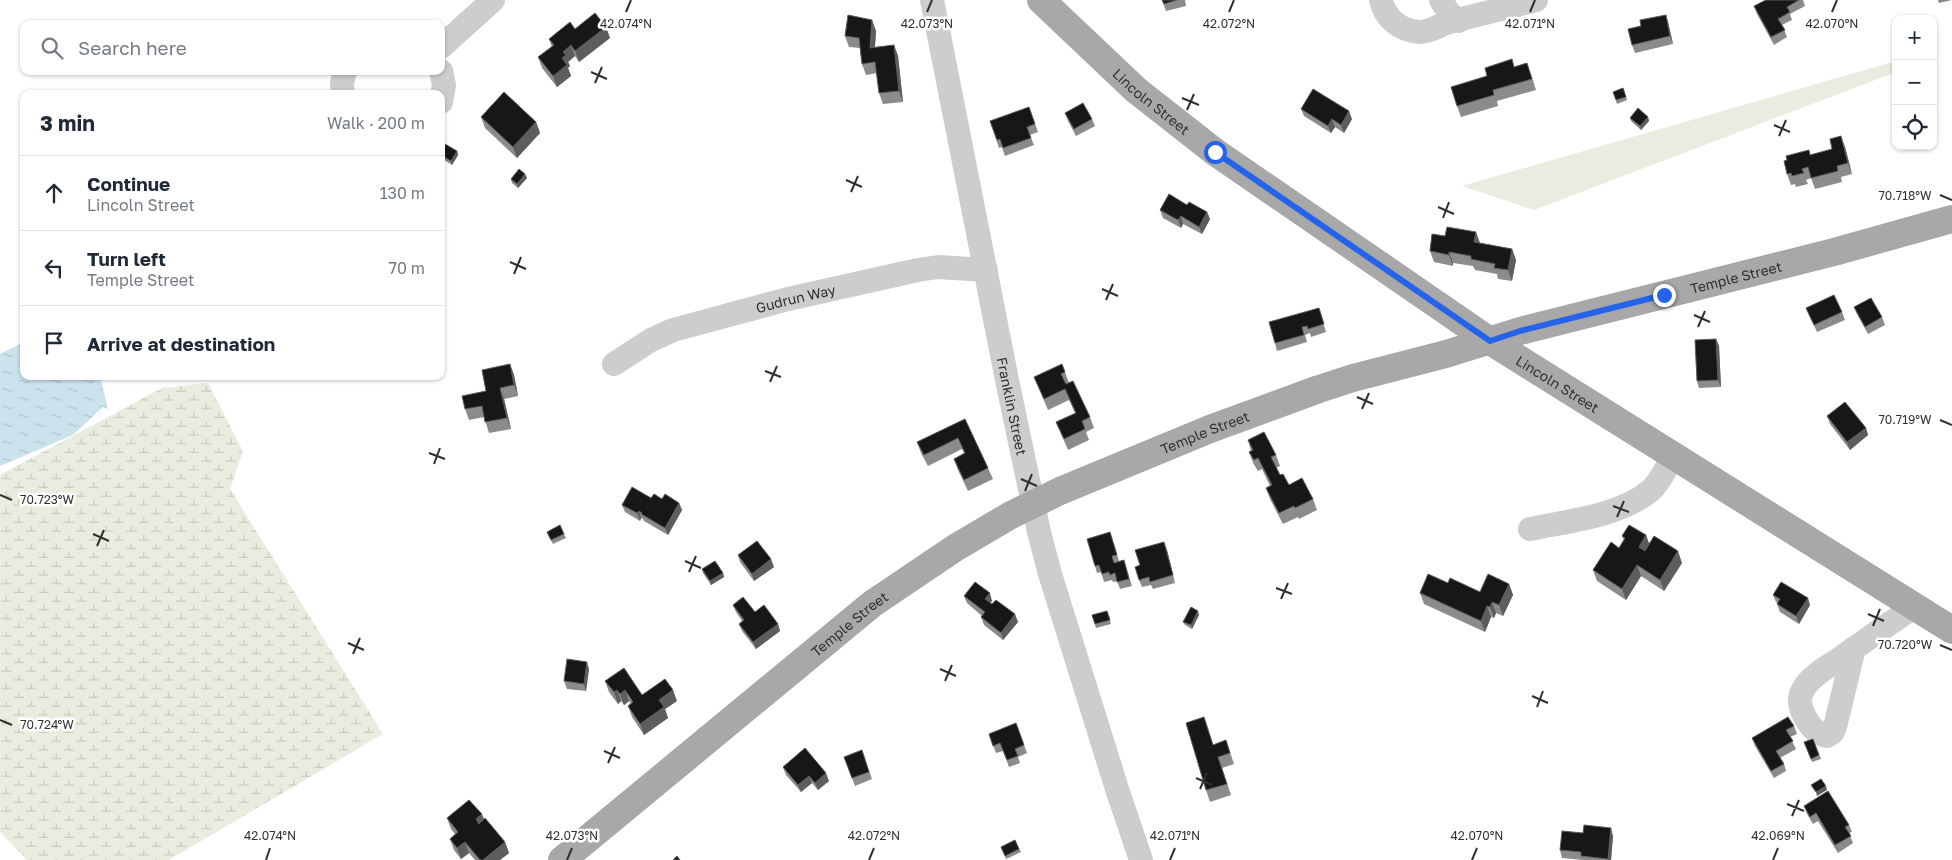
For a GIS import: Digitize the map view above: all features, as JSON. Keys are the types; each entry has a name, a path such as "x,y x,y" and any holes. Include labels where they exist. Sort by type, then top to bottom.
{"main road":[{"name":"Lincoln Street","path":"1041,0 1115,71 1196,138 1490,341 1952,630"},
{"name":"Temple Street","path":"562,860 872,604 955,548 1033,503 1210,429 1319,389 1520,331 1834,252 1952,218"}],"street":[{"path":"445,43 493,0"},
{"name":"Franklin Street","path":"932,0 1033,503 1050,574 1116,789 1141,860"},
{"path":"1381,0 1383,9 1394,23 1413,31 1422,32 1447,23 1536,0"},
{"path":"1441,0 1449,13 1458,21"},
{"path":"343,90 344,75"},
{"path":"442,75 443,90"},
{"name":"Gudrun Way","path":"614,364 651,340 673,330 788,299 938,267 986,270"},
{"path":"1530,529 1595,516 1626,505 1651,490 1674,456"},
{"path":"1854,648 1914,607"}],"green space":[{"path":"1892,62 1892,74 1534,210 1462,186"},
{"path":"208,383 243,451 230,489 383,734 169,860 27,860 0,832 0,475 162,388"}],"water":[{"path":"20,344 20,380 101,380 108,409 103,407 73,435 0,466 0,354"}],"building":[{"path":"1162,0 1177,0 1164,4"},
{"path":"1766,0 1799,0 1787,7 1790,12 1778,19 1785,30 1771,37 1754,6"},
{"path":"595,13 606,27 575,51 571,45 563,52 566,55 562,58 567,65 553,76 538,57 554,45 549,39 570,22 575,29"},
{"path":"848,15 872,20 870,48 894,45 899,91 879,93 875,62 862,64 859,38 845,36"},
{"path":"1666,15 1670,36 1632,45 1628,29 1641,26 1640,20"},
{"path":"1512,59 1514,67 1527,63 1532,79 1493,90 1494,95 1457,106 1451,87 1487,76 1485,68"},
{"path":"1623,88 1626,97 1616,100 1613,92"},
{"path":"1313,89 1349,111 1341,125 1332,119 1328,126 1301,109"},
{"path":"504,92 536,122 513,147 481,117"},
{"path":"1083,103 1092,119 1074,129 1065,113"},
{"path":"1029,107 1035,124 1027,127 1031,138 1003,148 1000,139 997,140 990,121"},
{"path":"1638,108 1648,117 1640,126 1630,118"},
{"path":"1841,136 1848,163 1837,166 1838,171 1811,178 1808,167 1802,169 1804,173 1792,176 1791,173 1787,174 1784,161 1787,160 1786,156 1809,150 1810,155 1832,149 1830,139"},
{"path":"445,144 457,151 451,161 445,157"},
{"path":"519,169 525,174 517,184 511,179"},
{"path":"1169,194 1187,205 1189,202 1207,212 1199,227 1181,216 1178,220 1160,210"},
{"path":"1447,227 1476,232 1474,242 1512,249 1508,270 1494,268 1495,264 1471,259 1471,256 1449,252 1449,255 1430,251 1432,234 1445,236"},
{"path":"1834,295 1842,312 1814,325 1806,308"},
{"path":"1871,298 1882,317 1865,327 1854,307"},
{"path":"1319,308 1324,324 1308,329 1307,326 1302,327 1304,335 1275,343 1269,322"},
{"path":"1716,339 1718,380 1697,381 1695,340"},
{"path":"510,364 514,385 500,388 507,418 485,422 482,406 465,409 462,396 486,391 482,370"},
{"path":"1062,364 1065,372 1061,374 1066,384 1073,381 1090,417 1082,421 1085,429 1064,439 1056,422 1076,413 1065,389 1044,399 1034,377"},
{"path":"1845,402 1866,428 1847,442 1827,416"},
{"path":"965,419 988,468 964,480 954,459 965,453 958,438 924,455 917,442"},
{"path":"1264,432 1276,455 1271,457 1280,475 1283,474 1289,485 1302,478 1313,499 1279,513 1266,488 1272,485 1258,458 1254,460 1249,452 1253,450 1248,440"},
{"path":"632,487 651,498 654,494 662,499 665,494 679,503 665,528 639,511 637,513 622,505"},
{"path":"560,525 564,534 551,540 547,532"},
{"path":"1629,525 1646,535 1639,547 1645,551 1654,536 1678,551 1660,580 1637,565 1622,589 1593,570 1611,542 1619,548 1625,538 1622,536"},
{"path":"1110,532 1117,555 1112,556 1114,563 1124,560 1129,579 1117,582 1115,573 1110,575 1109,572 1102,574 1099,565 1095,566 1087,539"},
{"path":"757,541 771,559 752,574 738,555"},
{"path":"1164,542 1173,575 1150,582 1149,577 1139,580 1135,567 1140,565 1135,550"},
{"path":"715,561 723,573 710,581 702,569"},
{"path":"1428,574 1448,583 1450,578 1480,592 1488,574 1509,584 1499,605 1492,602 1490,607 1487,606 1481,621 1420,593"},
{"path":"975,582 990,593 985,599 992,604 996,600 1015,614 1001,633 981,617 985,612 964,596"},
{"path":"1781,582 1808,598 1796,616 1777,604 1780,599 1773,595"},
{"path":"743,597 755,612 764,605 778,624 753,642 739,624 744,620 733,605"},
{"path":"1191,607 1198,611 1191,625 1183,622"},
{"path":"1107,611 1110,620 1095,624 1092,615"},
{"path":"567,659 587,662 584,684 564,681"},
{"path":"624,668 642,695 665,679 673,690 659,700 664,707 640,724 628,706 633,702 625,690 620,694 617,690 614,692 605,681"},
{"path":"1204,717 1213,745 1226,740 1230,753 1218,757 1227,784 1206,790 1186,723"},
{"path":"1788,717 1794,726 1786,730 1793,741 1776,751 1784,764 1771,771 1752,738"},
{"path":"1016,723 1024,745 1015,749 1018,756 1007,760 1000,743 993,746 989,734"},
{"path":"1813,739 1819,755 1811,759 1804,742"},
{"path":"805,748 826,773 815,783 809,776 798,785 783,767"},
{"path":"862,750 869,772 852,778 844,757"},
{"path":"1821,779 1826,786 1816,792 1811,785"},
{"path":"1828,791 1849,825 1845,827 1851,836 1835,845 1816,813 1810,817 1804,806"},
{"path":"469,800 482,814 476,819 479,824 485,818 505,842 483,860 480,860 465,842 457,848 450,839 458,832 447,818"},
{"path":"1584,825 1611,828 1608,859 1581,856 1581,852 1560,850 1562,831 1583,833"},
{"path":"1015,840 1019,849 1005,856 1001,847"}],"route":[{"path":"1215,152 1490,341 1520,331 1571,320 1664,295"}]}
